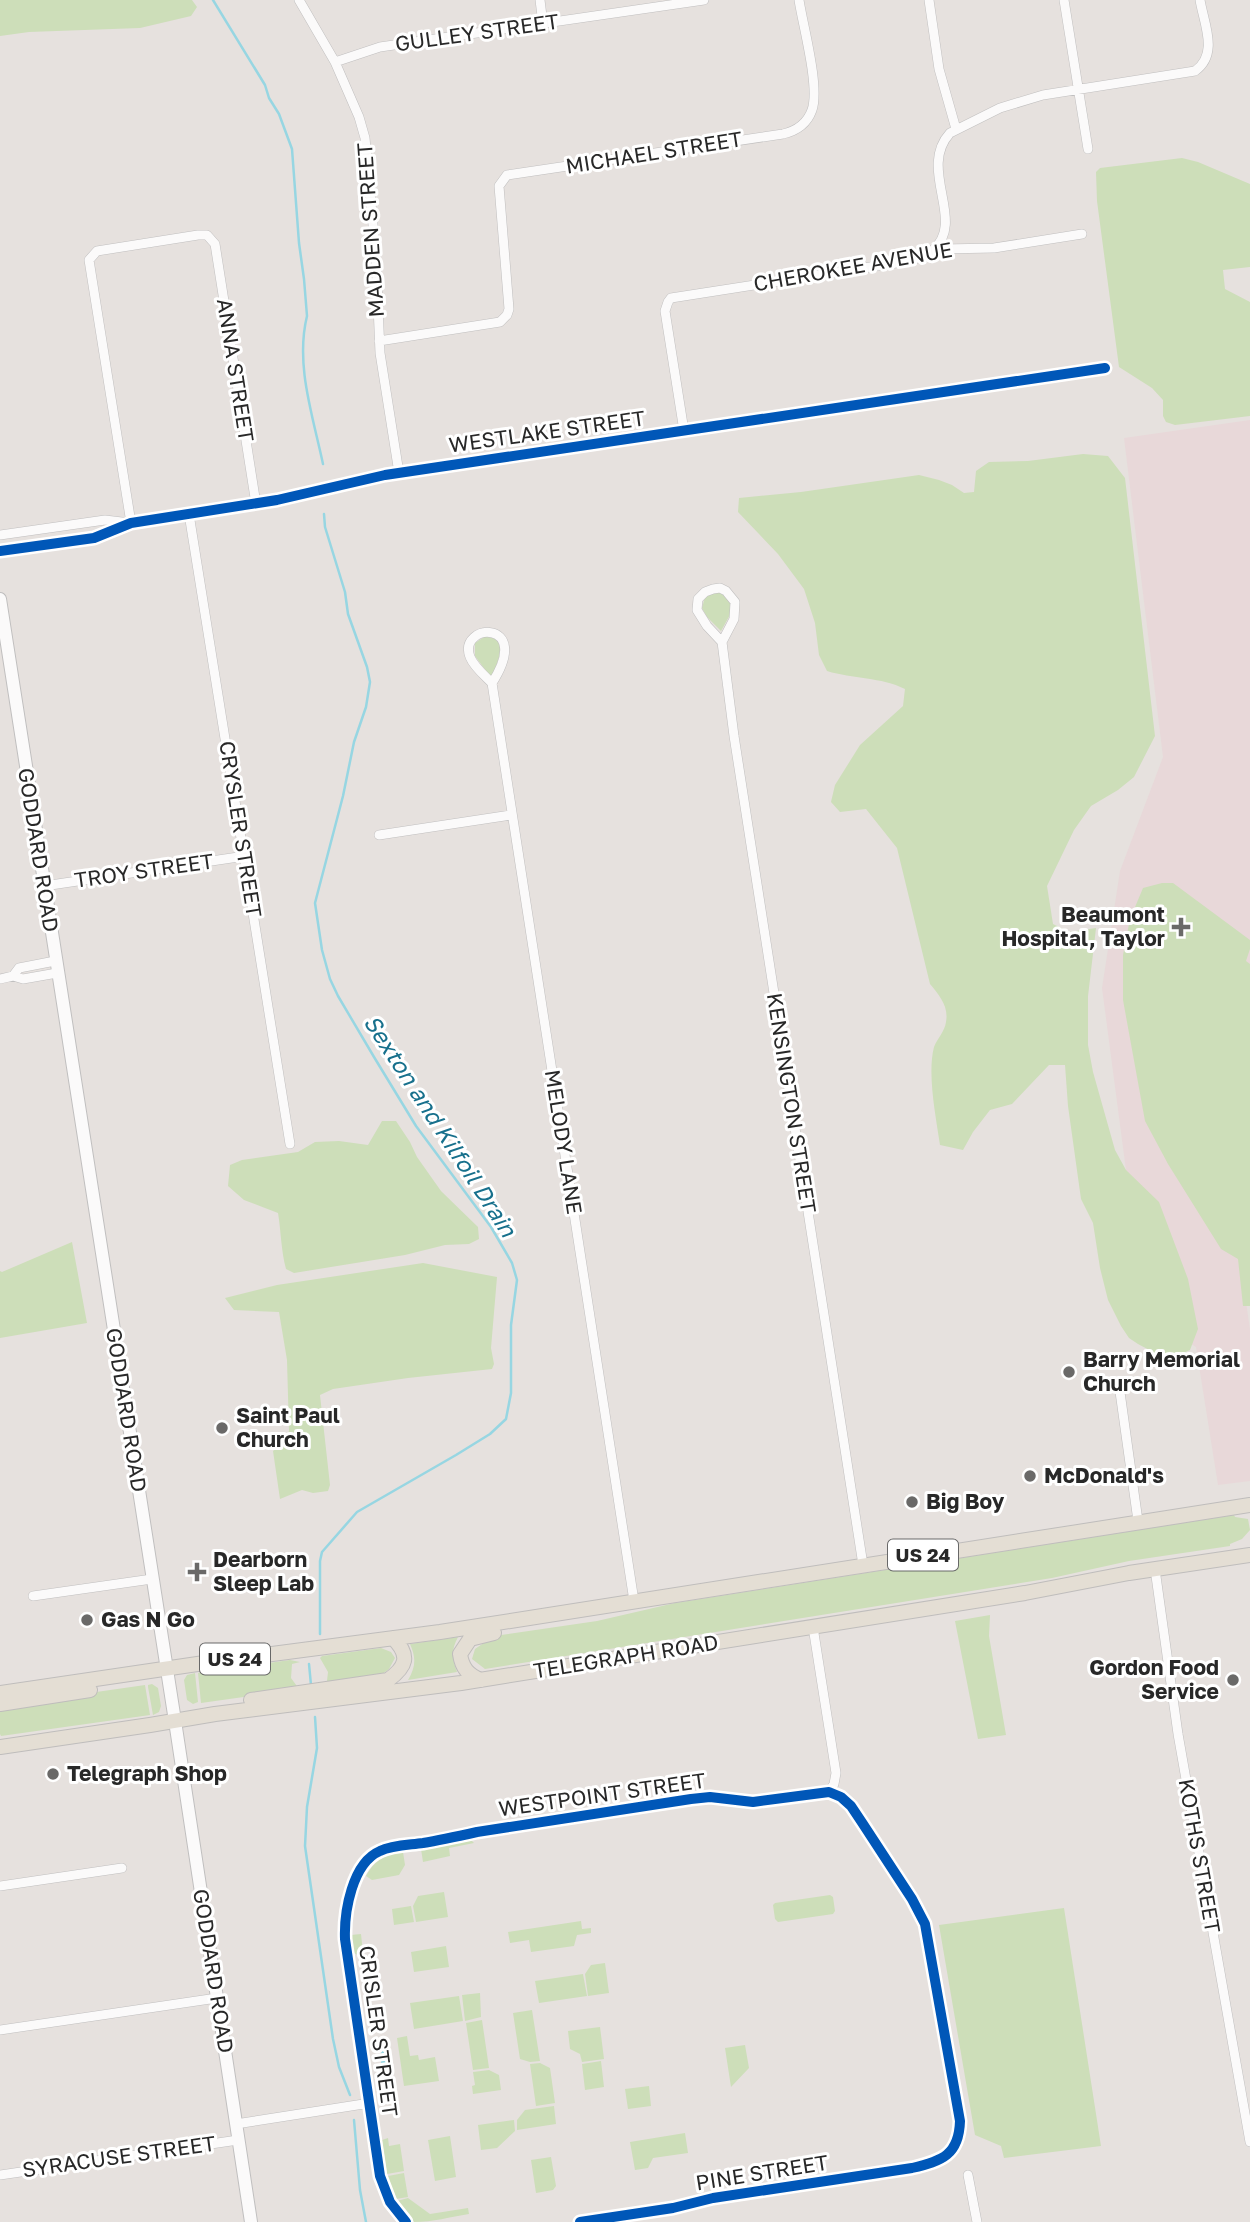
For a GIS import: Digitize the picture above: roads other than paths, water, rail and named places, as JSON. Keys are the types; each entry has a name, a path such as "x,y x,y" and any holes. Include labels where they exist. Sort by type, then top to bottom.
{"main road":[{"name":"GODDARD ROAD","path":"0,599 251,2222"},
{"name":"US 24","path":"0,1693 393,1638 1250,1505"},
{"path":"1070,1585 1093,1573 1250,1545"},
{"name":"TELEGRAPH ROAD","path":"0,1747 206,1715 481,1680 1250,1555"},
{"path":"481,1680 468,1674 461,1661 460,1654 470,1639 491,1633 596,1617 659,1597"},
{"path":"206,1715 216,1705 388,1680 401,1671 404,1663 404,1654 393,1638"},
{"path":"0,1704 120,1686 136,1674"}],"street":[{"name":"MADDEN STREET","path":"299,0 335,62 359,117 365,138 376,257 379,341 398,473"},
{"path":"540,0 544,24"},
{"name":"GULLEY STREET","path":"335,62 380,47 704,0"},
{"name":"MICHAEL STREET","path":"379,341 500,322 508,315 499,186 507,175 783,134 804,124 811,112 814,92 799,0"},
{"path":"929,0 939,69 956,129"},
{"path":"1064,0 1088,149"},
{"path":"929,253 942,240 945,225 937,164 944,140 956,129 1016,102 1078,89 1188,73 1202,65 1208,55 1200,0"},
{"name":"ANNA STREET","path":"131,523 88,264 97,251 203,234 211,237 215,244 256,504"},
{"name":"CHEROKEE AVENUE","path":"684,431 665,312 668,302 676,296 909,261 943,248 994,248 1082,234"},
{"name":"WESTLAKE STREET","path":"0,551 94,538 131,523 256,504 398,473 1105,368"},
{"name":"CRYSLER STREET","path":"189,514 290,1144"},
{"name":"WESTLAKE STREET","path":"0,535 105,520 131,523"},
{"name":"KENSINGTON STREET","path":"722,642 697,610 698,599 705,592 720,588 726,591 735,603 734,619 722,642 738,762 863,1565"},
{"name":"MELODY LANE","path":"492,683 505,658 503,640 492,632 480,633 468,646 470,658 492,683 634,1601"},
{"path":"379,835 511,815"},
{"name":"TROY STREET","path":"44,886 245,856"},
{"path":"0,979 13,976 23,979 56,967"},
{"path":"1120,1392 1139,1521"},
{"name":"KOTHS STREET","path":"1155,1569 1178,1734 1250,2142"},
{"path":"33,1596 152,1579"},
{"path":"813,1627 836,1773 829,1792"},
{"name":"WESTPOINT STREET","path":"382,1850 477,1832 691,1799 710,1797 753,1802 829,1792"},
{"name":"PINE STREET","path":"580,2222 673,2208 713,2198 912,2168 933,2163 947,2155 956,2142 960,2121 925,1924 912,1899 851,1806 841,1797 829,1792"},
{"name":"CRISLER STREET","path":"382,1850 370,1858 359,1873 350,1894 344,1925 382,2184 390,2202 406,2222"},
{"path":"0,1886 122,1868"},
{"path":"0,2031 217,1998"},
{"name":"SYRACUSE STREET","path":"236,2124 370,2104"},
{"name":"SYRACUSE STREET","path":"0,2175 238,2140"},
{"path":"968,2175 976,2222"}],"water":[{"path":"386,2050 390,2054 393,2075 390,2079 383,2076 380,2055"}],"waterway":[{"name":"Sexton and Kilfoil Drain","path":"213,0 265,85 292,149 307,316 304,372 323,464"},
{"name":"Sexton and Kilfoil Drain","path":"320,1634 322,1552 357,1512 490,1434 506,1419 511,1393 511,1325 517,1280 512,1263 491,1227 416,1126 374,1057 338,996 322,950 315,903 354,742 366,707 370,682 348,614 345,592 325,527 324,514"},
{"name":"Sexton and Kilfoil Drain","path":"309,1664 311,1685"},
{"name":"Sexton and Kilfoil Drain","path":"315,1717 317,1748 307,1807 305,1846 333,2039 339,2067 350,2095"},
{"name":"Sexton and Kilfoil Drain","path":"354,2120 360,2190 366,2222"}],"place":[{"name":"Beaumont Hospital, Taylor","path":"1181,927"},
{"name":"Barry Memorial Church","path":"1069,1372"},
{"name":"Saint Paul Church","path":"222,1428"},
{"name":"McDonald's","path":"1030,1476"},
{"name":"Big Boy","path":"912,1502"},
{"name":"Dearborn Sleep Lab","path":"197,1572"},
{"name":"Gas N Go","path":"87,1620"},
{"name":"Gordon Food Service","path":"1233,1680"},
{"name":"Telegraph Shop","path":"53,1774"}]}
